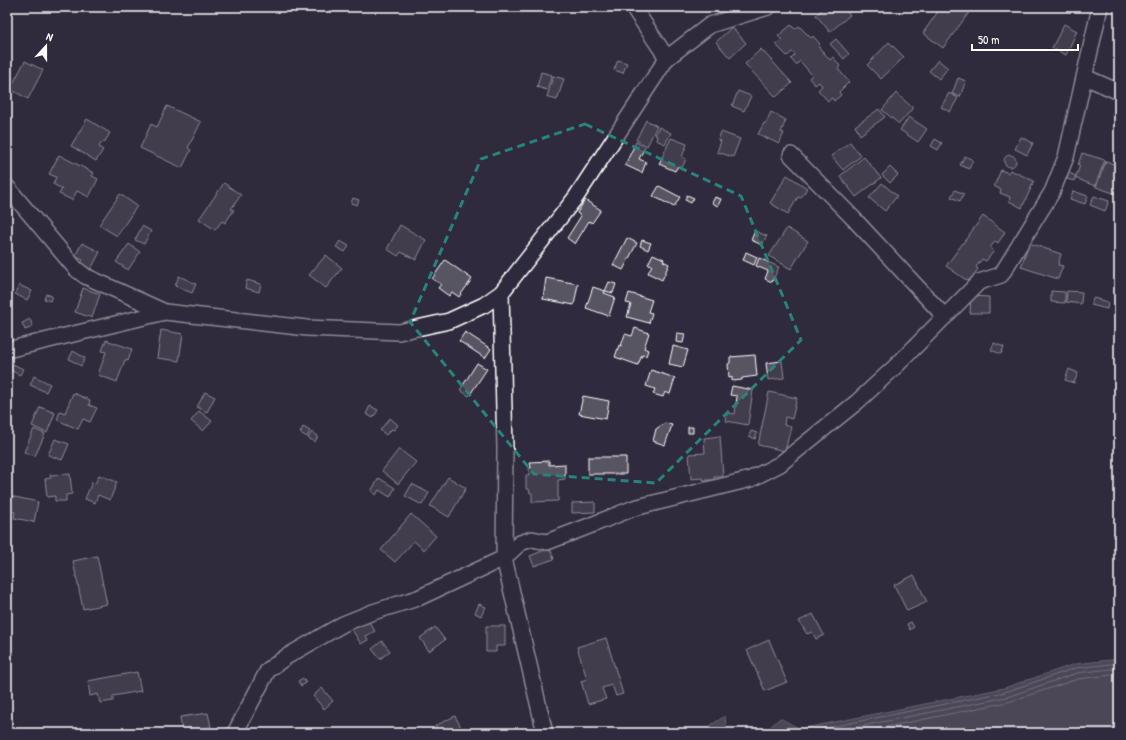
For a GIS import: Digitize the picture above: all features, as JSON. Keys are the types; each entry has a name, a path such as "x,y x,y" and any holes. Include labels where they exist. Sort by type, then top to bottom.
{"street":[{"path":"633,7 667,58"},
{"path":"7,187 76,269 85,276 165,312 307,328 399,332 449,321 484,305 501,293 576,197 667,58 710,25 768,7"},
{"path":"234,733 268,670 286,657 343,624 373,612 418,598 504,558 520,544 532,539 547,542 634,508 751,479 780,464 858,402 979,282 1001,275 1052,192 1066,157 1100,7"},
{"path":"1085,77 1119,92"},
{"path":"791,155 853,218 945,317"},
{"path":"501,293 505,448 504,558 544,733"},
{"path":"7,350 165,312"}],"highlighted area":[{"path":"585,124 741,196 801,340 656,483 534,474 410,322 481,159"}],"water":[{"path":"1119,659 1119,733 769,733 770,727 780,718 800,729 1004,688 1075,664"},
{"path":"725,716 727,733 711,733 711,725"}],"building":[{"path":"825,7 843,7 850,15 830,32 816,15"},
{"path":"941,7 973,7 943,48 923,33"},
{"path":"1064,24 1077,31 1066,55 1052,48"},
{"path":"791,25 795,29 799,26 811,38 813,36 820,44 818,46 830,60 833,57 840,66 838,69 849,82 839,92 841,95 834,101 832,98 828,101 818,90 822,86 819,82 815,85 809,78 812,75 800,61 796,65 791,59 795,55 792,52 787,56 776,45 782,40 778,36"},
{"path":"732,27 746,43 730,58 716,42"},
{"path":"836,39 849,54 844,59 830,44"},
{"path":"889,42 904,57 881,79 867,65"},
{"path":"761,49 792,83 776,97 745,64"},
{"path":"618,60 627,63 623,73 614,70"},
{"path":"938,60 948,68 939,79 929,71"},
{"path":"25,61 43,70 28,99 10,89"},
{"path":"541,72 552,75 547,90 537,87"},
{"path":"553,76 564,79 557,100 547,97"},
{"path":"958,78 966,81 960,97 952,94"},
{"path":"738,91 751,96 744,111 732,106"},
{"path":"896,93 913,108 899,124 882,110"},
{"path":"949,93 958,98 950,112 941,107"},
{"path":"1119,98 1119,118 1112,115"},
{"path":"167,106 201,122 188,148 191,150 182,168 140,148 151,124 157,127"},
{"path":"879,109 885,117 860,135 855,126"},
{"path":"771,112 786,120 781,132 784,133 779,144 758,134 764,123 766,123"},
{"path":"909,117 927,129 918,142 900,130"},
{"path":"87,119 110,133 104,143 102,142 99,147 103,150 96,161 71,146"},
{"path":"646,120 657,126 647,146 636,140"},
{"path":"659,127 671,133 665,144 656,140 657,136 655,135"},
{"path":"721,132 740,139 733,157 717,152 721,141 718,140"},
{"path":"1021,137 1033,143 1027,155 1015,149"},
{"path":"671,138 687,144 682,157 686,159 682,168 678,166 675,171 659,164"},
{"path":"935,139 942,143 938,150 931,146"},
{"path":"636,142 645,147 639,159 646,162 642,173 625,165"},
{"path":"850,142 861,156 843,170 831,156"},
{"path":"1082,153 1105,160 1095,186 1075,178 1080,166 1078,165"},
{"path":"59,155 94,173 92,176 98,179 89,197 77,191 72,200 59,194 62,189 53,184 56,177 49,174"},
{"path":"1008,155 1012,155 1016,161 1012,167 1008,167 1004,163 1004,159"},
{"path":"965,156 973,160 969,169 960,165"},
{"path":"864,157 881,178 856,197 840,176"},
{"path":"1106,161 1119,166 1119,195 1096,187"},
{"path":"890,167 898,175 890,183 882,175"},
{"path":"1001,170 1008,173 1010,170 1034,181 1022,208 1009,201 1010,197 1000,193 1001,190 994,186"},
{"path":"1069,173 1076,176 1074,181 1067,179"},
{"path":"787,175 807,188 801,198 798,197 788,214 770,203"},
{"path":"224,183 241,195 231,209 234,210 225,223 222,221 215,230 199,219"},
{"path":"882,183 897,196 885,211 869,198"},
{"path":"659,186 680,197 674,207 653,196"},
{"path":"955,190 964,194 960,201 951,197"},
{"path":"1073,191 1088,196 1085,204 1070,199"},
{"path":"120,194 137,206 117,236 99,225"},
{"path":"687,195 694,198 691,203 685,200"},
{"path":"1094,196 1109,201 1105,211 1090,205"},
{"path":"715,197 721,199 718,206 712,203"},
{"path":"353,198 359,200 357,205 351,203"},
{"path":"585,200 601,210 592,223 589,221 575,244 567,238 581,216 577,213"},
{"path":"983,216 1005,232 998,243 995,241 990,248 994,251 986,261 982,259 976,267 978,269 969,282 946,266"},
{"path":"400,225 426,240 416,260 401,252 398,256 387,249"},
{"path":"142,226 151,231 144,244 135,240"},
{"path":"787,228 808,241 791,269 769,256"},
{"path":"755,231 767,236 762,245 751,240"},
{"path":"627,238 637,243 623,270 613,265"},
{"path":"642,240 651,243 648,250 640,246"},
{"path":"340,241 349,246 345,252 336,247"},
{"path":"82,243 100,252 91,269 81,264 83,260 75,256"},
{"path":"1029,243 1061,254 1058,265 1063,266 1058,279 1021,267"},
{"path":"129,244 140,252 128,270 116,262"},
{"path":"746,252 757,257 754,265 743,260"},
{"path":"653,254 664,259 663,261 669,264 662,280 648,273 652,265 648,264"},
{"path":"326,255 342,268 326,288 309,275"},
{"path":"759,258 779,267 772,282 765,279 768,271 756,266"},
{"path":"445,260 472,279 459,297 452,292 449,296 438,288 441,284 432,279"},
{"path":"179,276 196,284 192,293 175,286"},
{"path":"546,278 578,284 574,305 543,299"},
{"path":"247,280 261,284 259,292 245,288"},
{"path":"609,282 616,284 613,293 605,291"},
{"path":"19,285 32,291 27,300 15,294"},
{"path":"593,287 605,291 604,293 615,297 609,316 586,308"},
{"path":"83,288 100,294 92,318 75,312"},
{"path":"1051,291 1065,292 1065,303 1051,302"},
{"path":"1067,291 1082,292 1081,304 1066,302"},
{"path":"629,293 652,300 648,312 652,313 649,323 627,317 631,304 626,303"},
{"path":"46,294 52,296 50,301 44,299"},
{"path":"971,296 989,297 989,313 970,313"},
{"path":"1093,298 1108,302 1107,309 1091,305"},
{"path":"30,319 33,327 25,330 22,323"},
{"path":"635,328 649,333 644,348 648,350 646,356 642,355 638,365 615,357 625,334 632,336"},
{"path":"161,330 183,334 179,361 157,358"},
{"path":"465,332 491,349 485,358 459,341"},
{"path":"677,333 685,334 683,343 676,342"},
{"path":"106,340 132,349 128,361 125,360 117,382 98,375 106,352 102,351"},
{"path":"994,343 1004,347 1001,354 991,350"},
{"path":"673,346 688,350 683,367 669,364"},
{"path":"73,351 85,358 81,366 69,359"},
{"path":"755,355 757,376 732,381 732,377 729,378 728,364 730,363 730,357"},
{"path":"782,361 784,378 768,380 766,363"},
{"path":"477,363 487,369 469,396 460,390"},
{"path":"13,364 23,369 20,375 10,370"},
{"path":"1069,369 1078,373 1074,383 1065,380"},
{"path":"651,370 675,378 670,394 665,392 663,397 653,394 655,389 646,386"},
{"path":"34,376 50,384 46,392 30,385"},
{"path":"732,386 753,390 748,425 726,421 727,413 735,414 737,396 730,395"},
{"path":"205,392 215,397 207,412 197,407"},
{"path":"769,392 797,398 792,419 785,417 784,425 791,427 785,451 758,445"},
{"path":"73,393 90,400 89,405 97,408 90,422 83,419 78,429 57,420 60,411 65,413"},
{"path":"583,396 609,401 606,419 579,414"},
{"path":"370,406 378,410 373,418 366,414"},
{"path":"40,407 55,413 47,433 32,426"},
{"path":"199,411 212,421 203,431 191,421"},
{"path":"390,418 398,425 394,430 392,429 386,435 380,430"},
{"path":"665,423 672,425 665,445 653,441 656,429"},
{"path":"303,427 310,431 307,437 300,433"},
{"path":"688,427 693,427 693,433 688,433"},
{"path":"34,429 45,434 35,456 24,452"},
{"path":"751,431 757,433 755,439 749,436"},
{"path":"312,432 318,436 315,442 308,438"},
{"path":"720,436 723,477 714,477 714,480 703,480 703,478 691,479 689,454 705,453 704,438"},
{"path":"55,439 69,444 62,460 48,455"},
{"path":"399,449 416,462 398,484 382,471"},
{"path":"588,457 626,457 626,474 588,474"},
{"path":"549,461 549,465 565,464 565,479 558,480 558,501 532,502 532,493 530,493 529,489 526,489 526,475 529,475 529,468 531,468 530,462"},
{"path":"70,474 72,494 66,495 66,501 55,501 55,496 47,497 45,479 51,478 50,475"},
{"path":"99,475 117,482 110,500 98,495 95,503 85,499 92,482 95,484"},
{"path":"448,477 466,488 449,517 430,506"},
{"path":"379,478 395,488 390,497 379,490 376,495 371,491"},
{"path":"412,484 429,493 422,505 405,496"},
{"path":"10,496 38,502 34,522 14,518 15,512 10,511 10,514 7,514 7,499 9,500"},
{"path":"595,502 595,512 572,513 572,503"},
{"path":"411,514 436,536 424,550 414,541 395,562 381,550"},
{"path":"550,548 554,559 534,566 530,556"},
{"path":"97,556 107,604 83,609 73,561"},
{"path":"914,575 927,602 907,611 894,585"},
{"path":"479,604 486,607 481,616 475,613"},
{"path":"813,614 824,635 816,639 812,632 807,634 799,621"},
{"path":"367,619 375,631 366,636 368,640 361,644 351,628"},
{"path":"911,622 914,627 910,630 907,624"},
{"path":"486,626 505,626 505,646 496,646 496,652 486,652"},
{"path":"435,627 445,640 429,651 420,638"},
{"path":"606,638 623,694 616,696 612,685 602,688 606,699 588,704 581,681 587,679 577,647"},
{"path":"769,640 787,682 765,691 747,650"},
{"path":"382,641 390,651 380,659 372,649"},
{"path":"137,672 141,691 113,696 113,701 100,703 98,694 90,696 88,681"},
{"path":"303,678 306,683 301,686 298,681"},
{"path":"322,688 333,701 324,709 313,696"},
{"path":"208,713 211,727 182,731 180,717"},
{"path":"455,716 464,733 439,733 435,726"}]}
